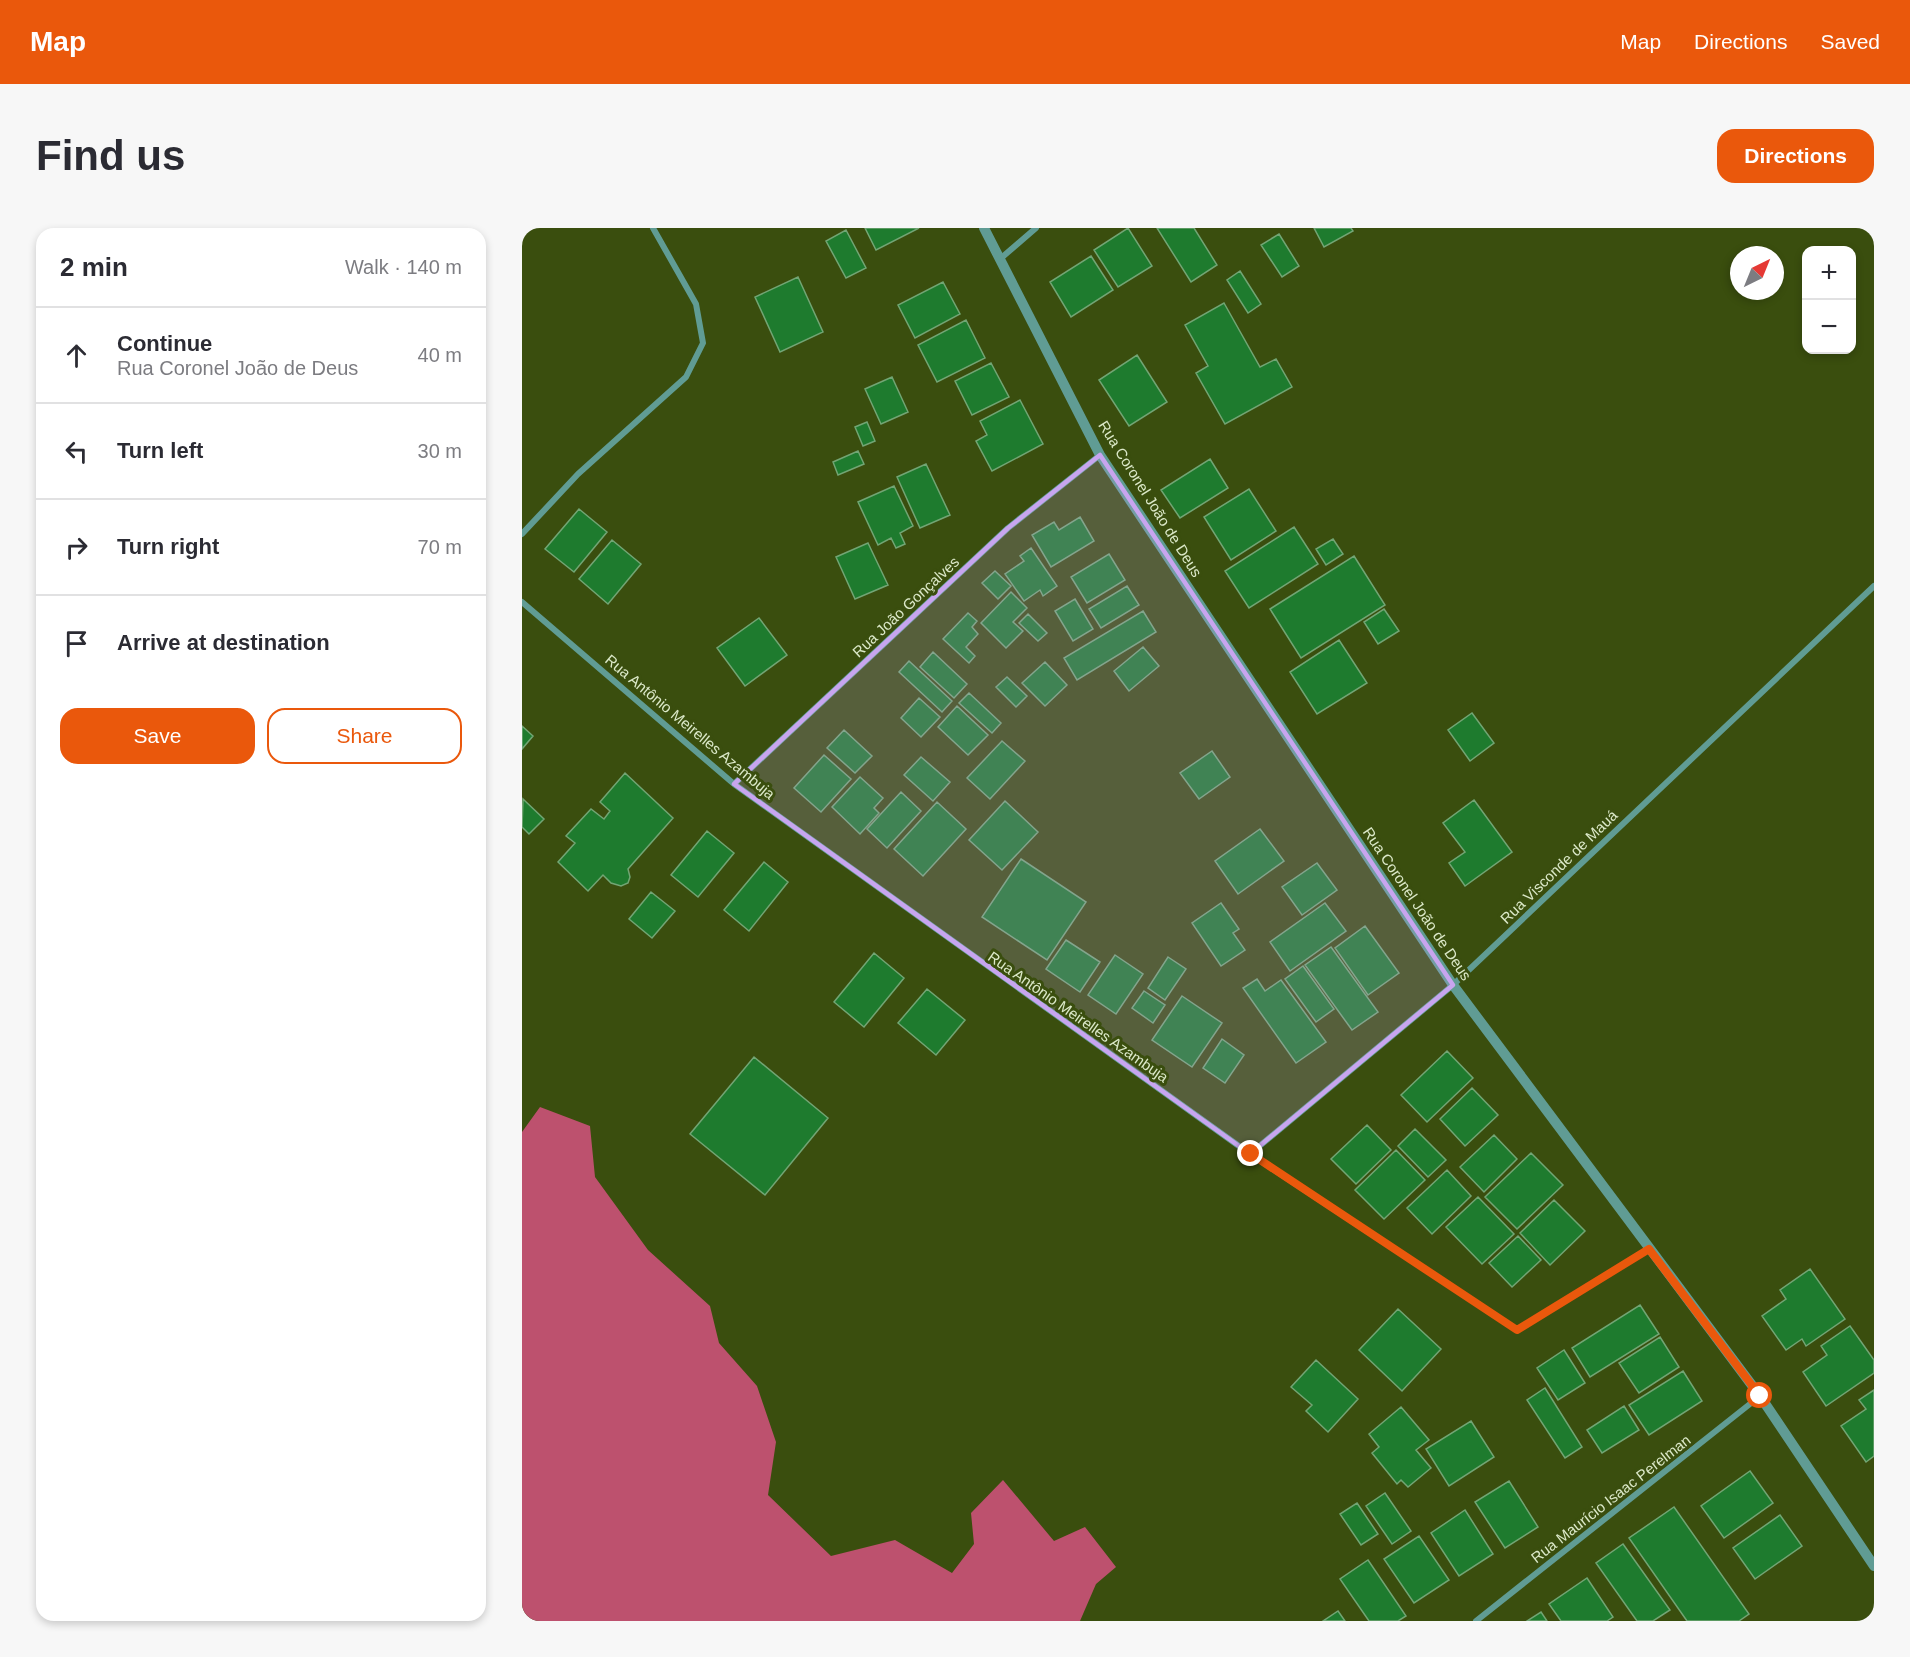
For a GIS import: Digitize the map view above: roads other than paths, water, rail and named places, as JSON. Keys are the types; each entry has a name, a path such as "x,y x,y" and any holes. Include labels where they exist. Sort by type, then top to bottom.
{"street":[{"path":"522,534 578,474 686,377 703,343 696,304 653,228"},
{"name":"Rua Coronel João de Deus","path":"984,228 1100,455 1453,985 1760,1396 1874,1566"},
{"path":"1000,259 1036,228"},
{"name":"Rua João Gonçalves","path":"734,784 1008,528 1100,455"},
{"name":"Rua Visconde de Mauá","path":"1251,1154 1453,985 1874,586"},
{"name":"Rua Antônio Meirelles Azambuja","path":"522,602 734,784 1251,1154 1517,1330 1649,1249"},
{"name":"Rua Maurício Isaac Perelman","path":"1476,1621 1760,1396"}]}
